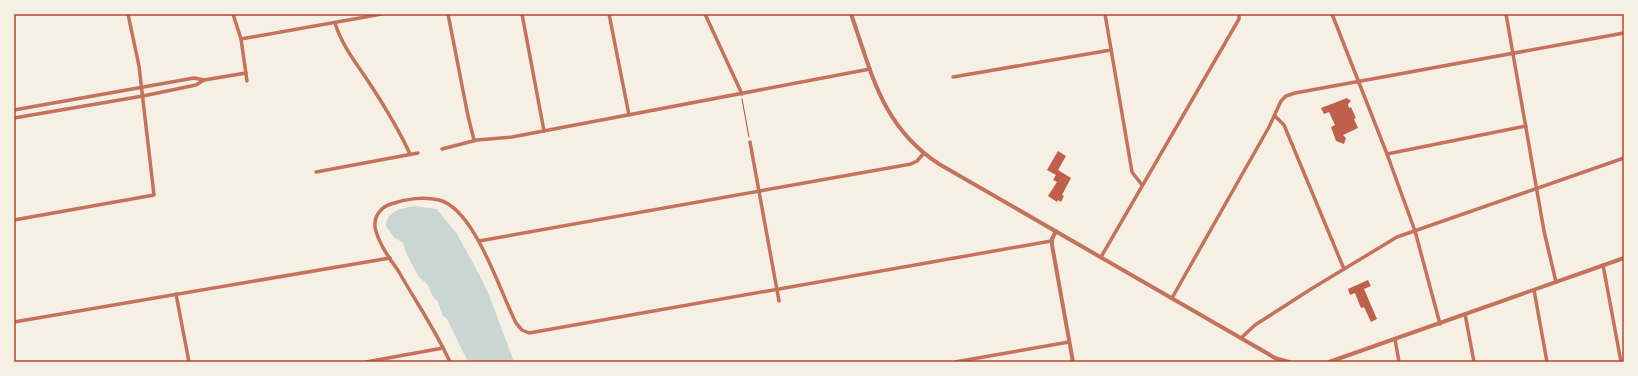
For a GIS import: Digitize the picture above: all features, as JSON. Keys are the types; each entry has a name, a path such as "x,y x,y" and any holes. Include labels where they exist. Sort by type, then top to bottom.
{"street":[{"path":"14,220 154,195 146,139 143,96 128,14"},
{"path":"233,14 241,39 247,81"},
{"path":"241,39 382,14"},
{"path":"448,14 474,140"},
{"path":"522,14 544,131"},
{"path":"609,14 629,115"},
{"path":"705,14 742,94"},
{"path":"851,14 880,95 891,117 906,136 924,153 946,168 1270,355 1287,362"},
{"path":"1104,14 1132,172 1142,185"},
{"path":"1332,14 1387,154 1414,231 1440,324"},
{"path":"1506,14 1548,251 1556,282"},
{"path":"1101,257 1239,15"},
{"path":"335,23 344,46 372,87 410,154"},
{"path":"1172,298 1275,116 1279,103 1288,95 1513,52 1624,33"},
{"path":"953,77 1111,50"},
{"path":"442,149 474,140 500,138 544,131 870,69"},
{"path":"14,110 194,78 204,80 246,73"},
{"path":"14,118 143,96 196,85 204,80"},
{"path":"55,103 56,111"},
{"path":"1275,116 1284,125 1344,269"},
{"path":"1387,154 1526,126"},
{"path":"750,142 779,301"},
{"path":"316,172 418,153"},
{"path":"479,241 911,164 917,162 924,153"},
{"path":"1241,338 1255,325 1397,237 1624,158"},
{"path":"450,362 390,258 376,228 376,216 381,209 390,204 413,199 435,199 448,204 463,218 479,241 512,316 518,326 526,332 777,290 1051,241"},
{"path":"1056,231 1051,241 1073,362"},
{"path":"14,322 390,258"},
{"path":"1329,362 1624,258"},
{"path":"1603,265 1621,362"},
{"path":"1534,290 1547,362"},
{"path":"176,294 188,362"},
{"path":"1465,314 1474,362"},
{"path":"1395,339 1399,362"},
{"path":"955,362 1069,342"},
{"path":"366,362 443,348"}],"path":[{"path":"742,94 750,142"}],"shaded area":[{"path":"414,206 437,209 457,234 489,295 514,362 468,362 447,319 443,316 438,302 432,295 428,285 419,277 407,255 403,243 394,237 386,226 392,213 400,209"}],"building":[{"path":"1347,98 1351,101 1348,104 1349,108 1351,107 1356,118 1354,119 1358,128 1343,135 1346,138 1344,144 1336,141 1331,127 1335,125 1329,112 1324,114 1321,108"},
{"path":"1058,151 1066,156 1058,170 1071,178 1062,195 1064,196 1061,202 1058,200 1057,202 1048,196 1057,182 1053,180 1056,175 1047,170"},
{"path":"1368,280 1371,286 1364,289 1377,319 1371,322 1364,307 1361,308 1355,293 1350,295 1348,289"}]}
